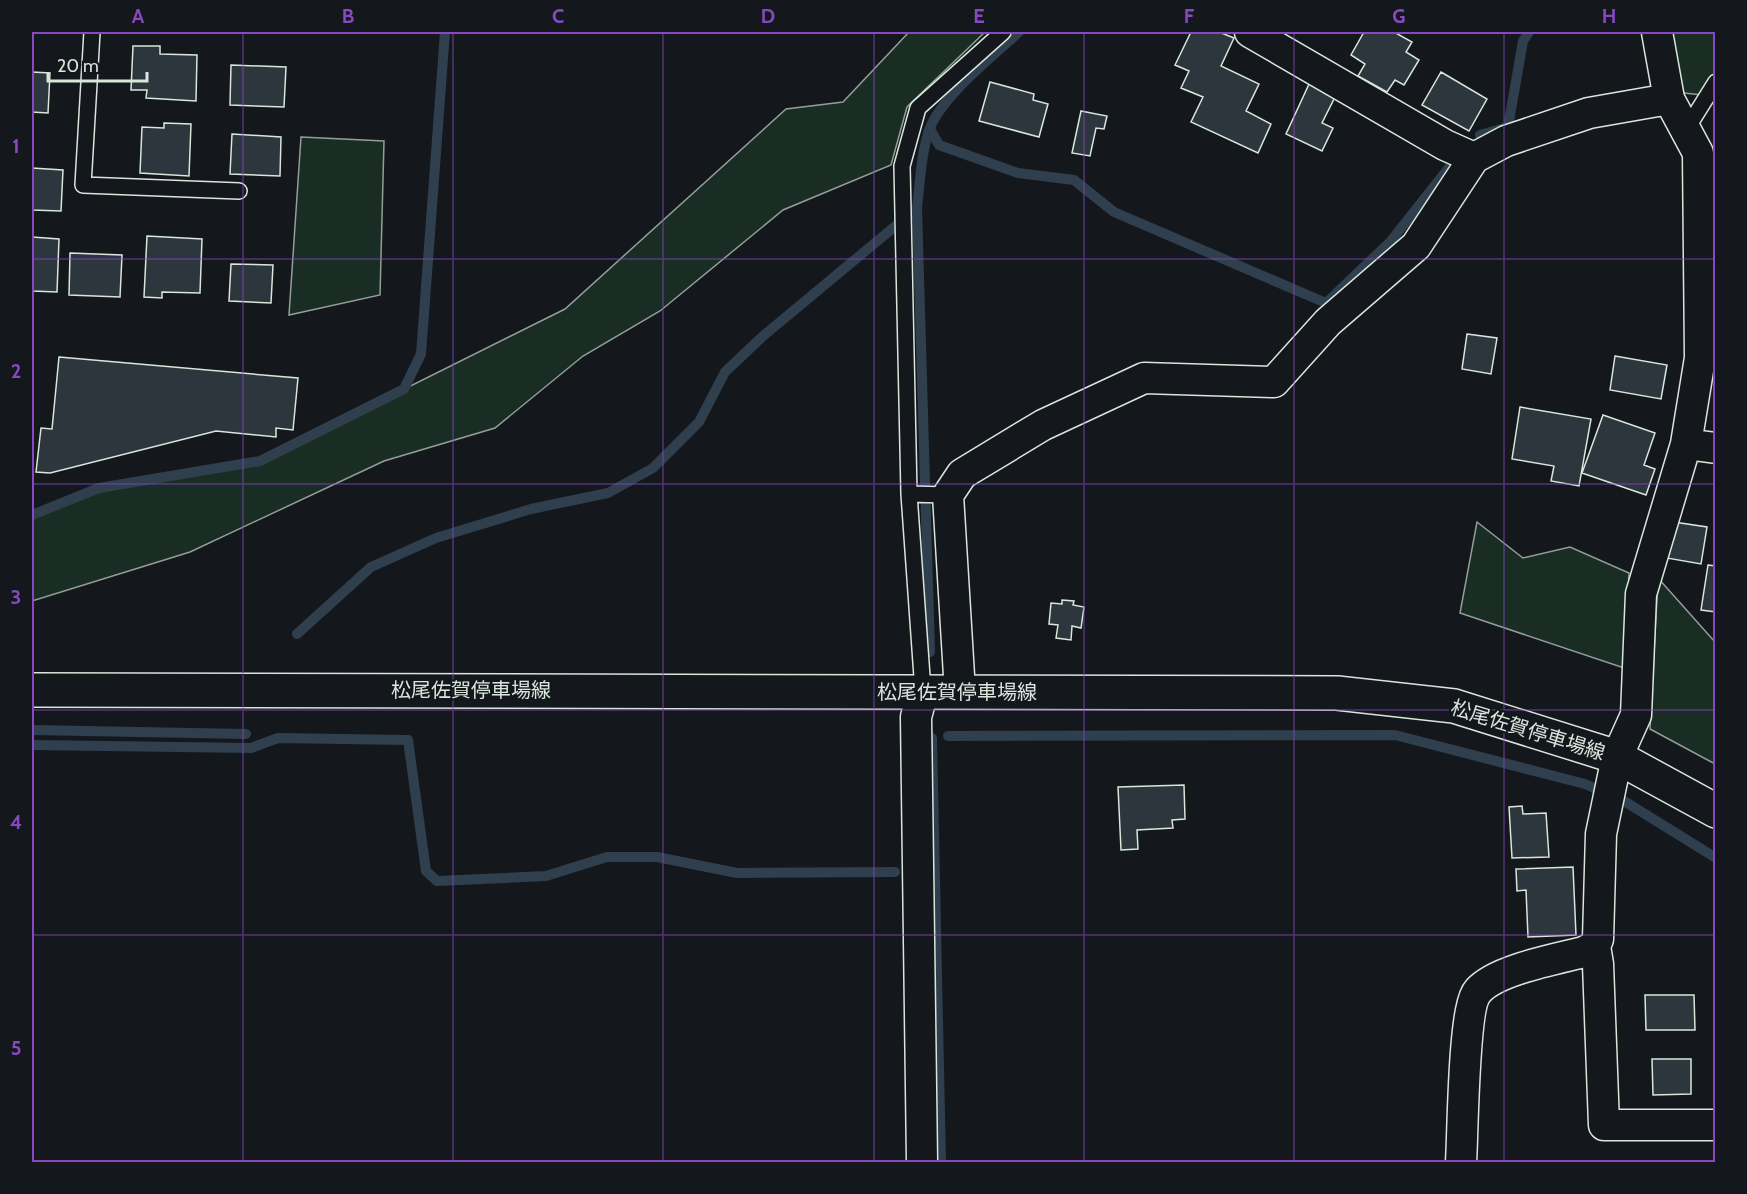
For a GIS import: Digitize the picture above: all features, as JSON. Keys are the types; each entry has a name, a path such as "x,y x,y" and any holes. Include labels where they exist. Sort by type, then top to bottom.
{"main road":[{"name":"松尾佐賀停車場線","path":"32,690 1337,693 1454,706 1614,768 1716,811"}],"street":[{"path":"1250,32 1445,145 1474,158"},
{"path":"1657,32 1669,99 1698,153 1700,358 1686,444 1641,594 1636,715 1614,768 1601,834 1598,939 1595,946 1598,964 1604,1125 1716,1125"},
{"path":"960,692 948,495 962,474 1043,425 1144,378 1274,382 1328,322 1416,246 1474,158 1506,141 1589,112 1669,99"},
{"path":"1686,444 1716,448"},
{"path":"922,691 916,717 922,1162"},
{"path":"1461,1162 1468,1024 1476,991 1499,975 1584,952 1595,946"}],"lane":[{"path":"92,32 83,185 239,191"},
{"path":"922,691 909,494 902,166 918,108 1003,32"},
{"path":"1686,130 1716,82"},
{"path":"909,494 948,495"}],"green space":[{"path":"909,32 985,32 907,107 891,165 783,210 660,311 583,356 495,428 384,461 190,552 32,601 32,515 99,488 260,461 565,309 786,109 843,102"},
{"path":"1672,32 1715,32 1715,72 1702,95 1684,93 1670,47"},
{"path":"301,137 384,141 380,295 289,315"},
{"path":"1477,522 1523,558 1570,547 1629,573 1627,669 1460,613"},
{"path":"1658,578 1715,642 1715,764 1650,729"}],"building":[{"path":"1191,32 1219,32 1234,38 1221,66 1259,84 1246,111 1271,124 1258,153 1191,122 1203,97 1181,88 1189,71 1175,65"},
{"path":"1364,32 1394,32 1412,42 1406,52 1419,60 1404,85 1395,80 1387,92 1358,76 1365,64 1351,55"},
{"path":"133,46 160,46 160,54 197,55 196,101 146,98 147,90 131,90"},
{"path":"231,65 286,67 284,107 230,105"},
{"path":"32,72 50,73 48,113 32,112"},
{"path":"1441,72 1487,99 1469,131 1422,105"},
{"path":"990,82 1034,94 1033,100 1048,104 1039,137 979,121"},
{"path":"1310,82 1336,95 1322,123 1333,128 1322,151 1286,134"},
{"path":"1081,111 1107,116 1104,129 1096,128 1090,156 1072,153"},
{"path":"164,123 191,124 189,176 140,173 142,127 164,128"},
{"path":"232,134 281,137 280,176 230,174"},
{"path":"32,168 63,170 61,211 32,210"},
{"path":"147,236 202,239 200,293 162,292 162,298 144,297"},
{"path":"32,237 59,239 57,292 32,291"},
{"path":"70,253 122,255 120,297 69,295"},
{"path":"231,264 273,265 271,303 229,301"},
{"path":"1467,334 1497,338 1491,374 1462,369"},
{"path":"1615,356 1667,365 1661,399 1610,390"},
{"path":"59,357 298,378 293,430 276,428 276,437 216,431 50,473 36,472 41,428 52,429"},
{"path":"1520,407 1591,419 1579,486 1551,481 1554,466 1512,459"},
{"path":"1603,415 1655,433 1644,465 1655,469 1646,495 1582,473"},
{"path":"1667,521 1707,527 1701,564 1661,557"},
{"path":"1708,565 1716,566 1716,612 1701,610"},
{"path":"1062,600 1074,601 1073,605 1084,607 1081,628 1072,626 1071,640 1056,638 1058,625 1049,624 1051,603 1062,604"},
{"path":"1184,785 1185,819 1172,820 1173,828 1137,830 1138,849 1121,850 1118,787"},
{"path":"1522,806 1523,814 1546,813 1549,857 1512,858 1509,807"},
{"path":"1573,867 1576,935 1528,937 1526,890 1517,891 1516,869"},
{"path":"1645,995 1694,995 1695,1030 1646,1030"},
{"path":"1652,1059 1691,1059 1691,1094 1653,1095"}],"waterway":[{"path":"32,515 99,488 260,461 404,389 421,354 445,32"},
{"path":"930,652 917,208 922,159 926,139 935,117 956,91 1019,32"},
{"path":"1480,135 1508,127 1523,41 1529,32"},
{"path":"930,129 939,145 1018,173 1074,180 1114,212 1326,303 1390,242 1451,165"},
{"path":"297,634 371,567 436,538 531,509 608,493 653,468 699,422 725,372 762,337 917,208"},
{"path":"32,730 246,734"},
{"path":"948,736 1395,735 1585,784 1624,801 1716,858"},
{"path":"32,745 251,748 278,738 408,740 426,871 437,881 546,876 607,857 657,857 737,873 895,872"},
{"path":"932,738 941,1162"}]}
